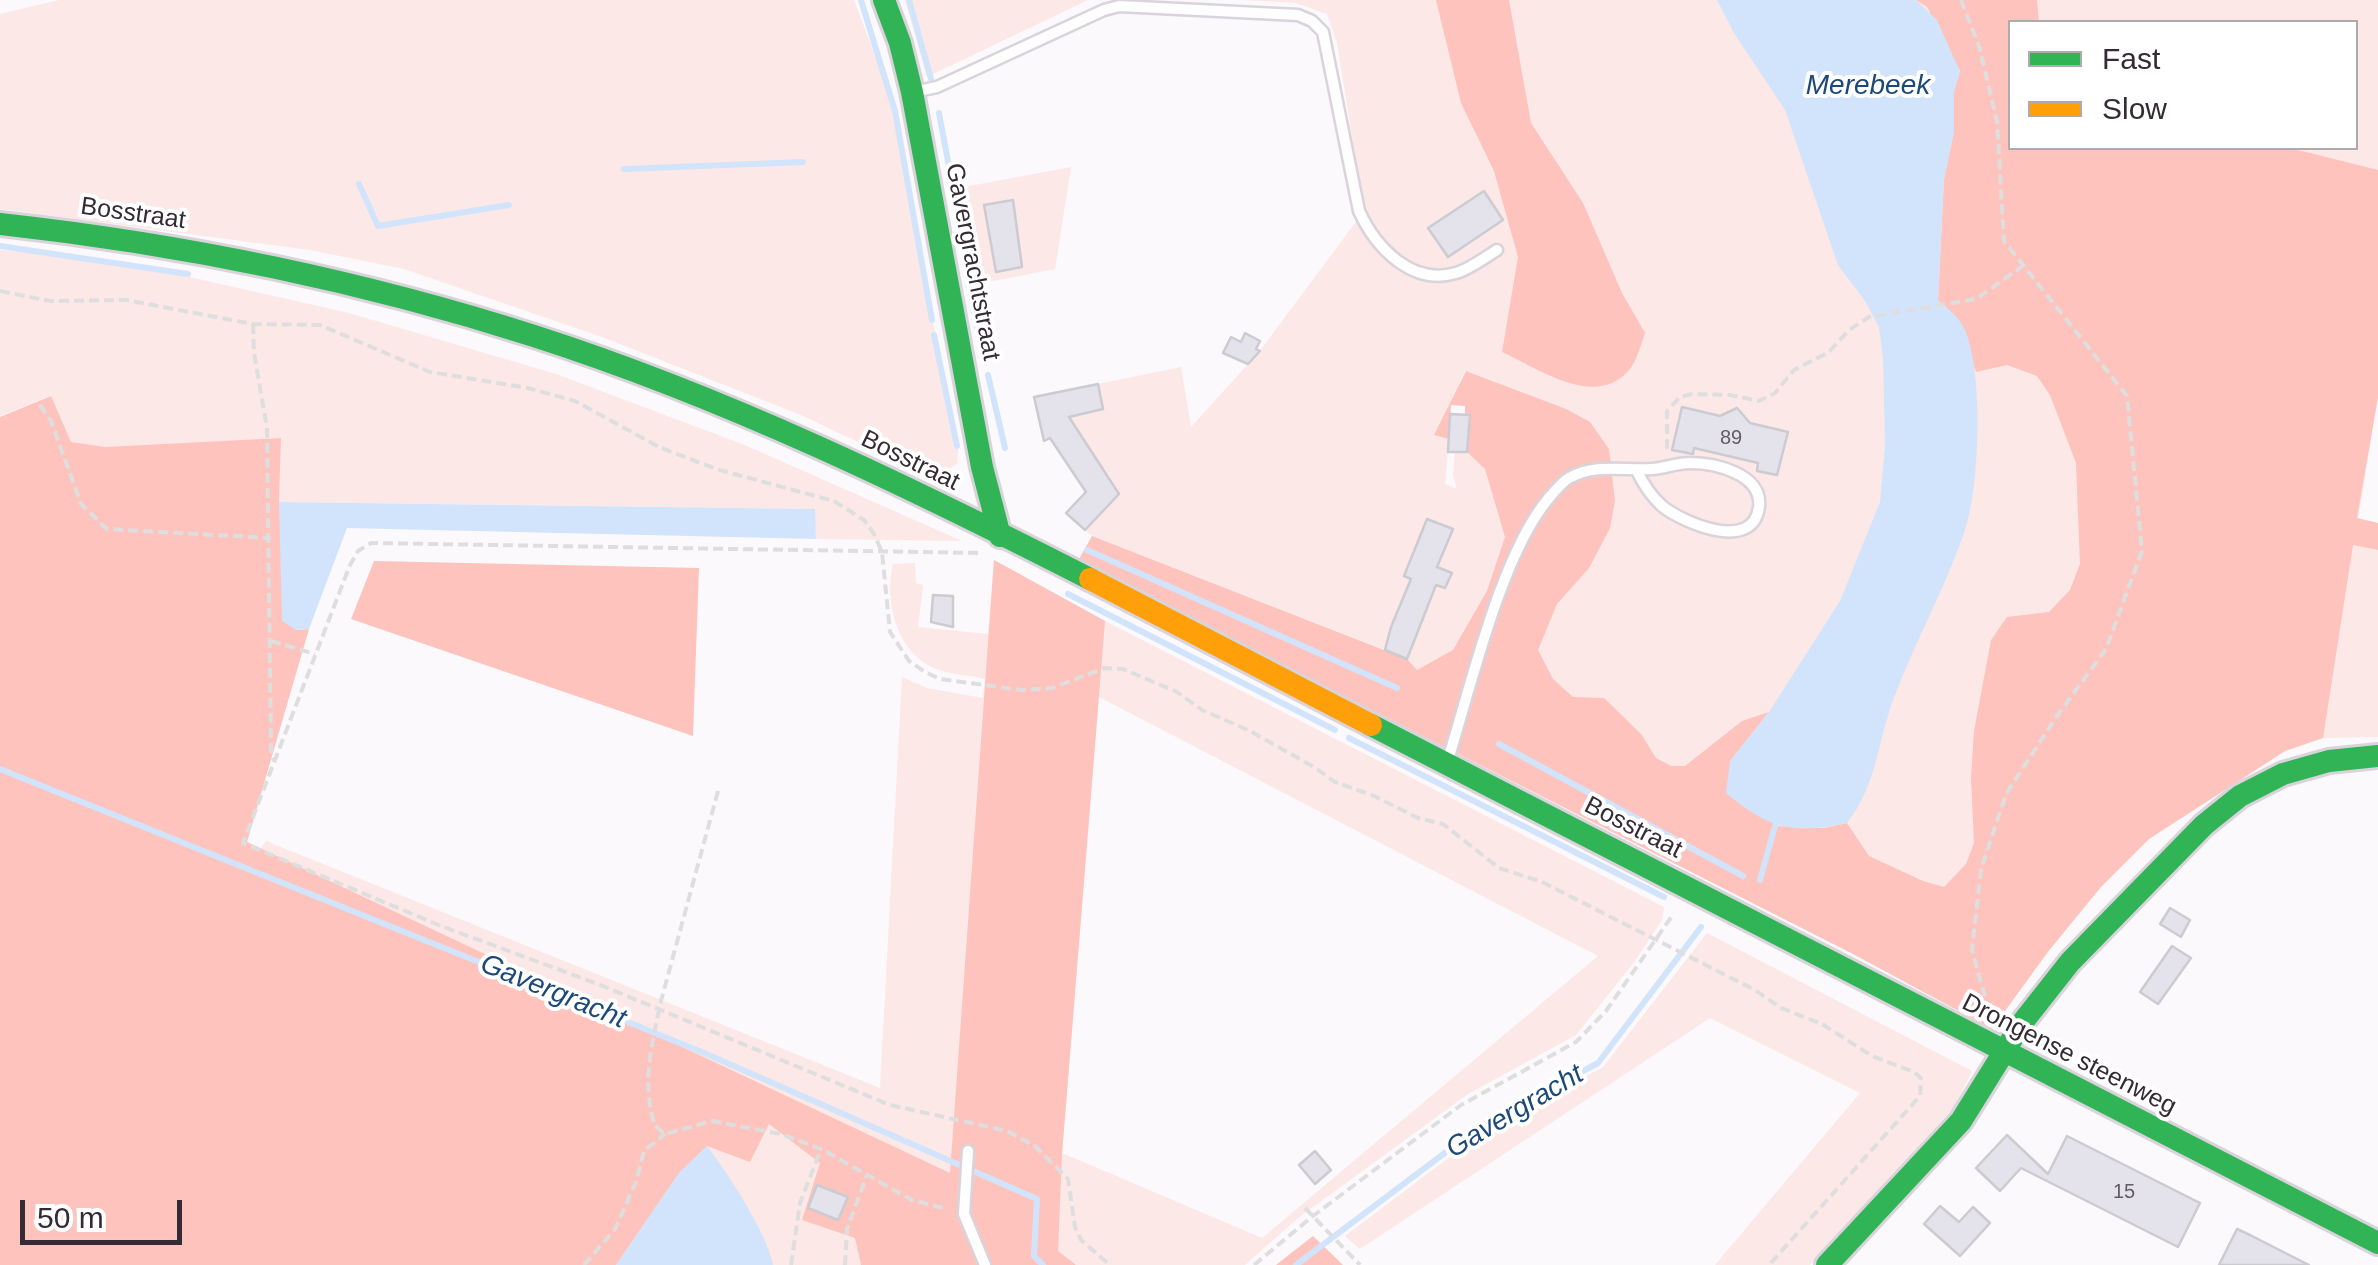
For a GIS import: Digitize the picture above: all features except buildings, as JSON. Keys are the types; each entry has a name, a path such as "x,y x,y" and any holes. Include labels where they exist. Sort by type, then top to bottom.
{"street":[{"name":"Gavergrachtstraat","path":"884,0 912,92 994,533"},
{"name":"Bosstraat","path":"0,224 196,250 332,280 468,316 715,402 850,461 994,533 1736,913"},
{"path":"1827,1265 1962,1121 1981,1095 2002,1053 2063,969 2162,866 2250,789 2309,764 2378,756"},
{"name":"Drongense steenweg","path":"1736,913 2378,1243"}],"lane":[{"path":"912,92 938,87 1119,6 1298,15 1323,32 1360,211 1382,248 1426,276 1461,272 1497,250"},
{"path":"1447,764 1501,590 1546,501 1568,478 1593,470 1688,463 1736,473 1751,482 1759,496 1759,512 1750,524 1737,530 1706,529 1662,505 1643,484 1636,469"},
{"path":"968,1151 964,1214 985,1265"}],"path":[{"path":"1961,0 1980,46 1997,122 2004,241 2127,396 2142,551 2106,650 2006,794 1982,869 1972,950 2002,1053"},
{"path":"1667,466 1667,410 1672,403 1692,394 1709,393 1759,401 1775,393 1794,370 1828,352 1848,330 1869,317 1976,299 2024,265"},
{"path":"0,291 50,302 126,300 253,324 320,325 430,372 528,388 575,401 659,447 716,470 815,494 864,520 882,552 890,632 909,661 925,672 940,679 1021,690 1052,688 1104,668 1122,669 1177,692 1202,710 1248,730 1335,782 1418,818 1443,824 1498,868 1542,882 1755,990 1781,1008 1822,1024 1872,1056 1914,1072 1921,1078 1920,1096 1908,1112 1769,1265"},
{"path":"253,324 267,428 274,761"},
{"path":"40,405 51,422 81,504 107,530 269,538"},
{"path":"994,533 978,553 386,540 371,543 358,551 350,565 243,843 890,1105 1007,1131 1035,1146 1068,1180 1081,1240 1110,1265"},
{"path":"270,641 315,654"},
{"path":"665,1134 655,1126 650,1108 646,1076 650,1044 660,1020 659,1009 718,790"},
{"path":"1254,1265 1461,1106 1576,1042 1606,1011 1689,888"},
{"path":"584,1265 614,1229 636,1182 644,1151 665,1134 712,1121 781,1134 820,1149 912,1200 964,1214"},
{"path":"791,1265 800,1203 820,1149"},
{"path":"845,1265 847,1229 867,1174"},
{"path":"1305,1208 1360,1265"}],"shaded area":[{"path":"59,0 854,0 888,90 958,451 957,464 945,471 917,470 801,415 602,337 404,269 310,250 0,209 0,14"},
{"path":"905,0 1088,0 927,77"},
{"path":"1246,0 2378,0 2378,397 2354,545 2378,550 2378,737 2323,738 2285,751 2149,839 2100,888 1992,1029 1855,955 1396,723 1416,670 1407,659 1436,585 1445,588 1452,574 1437,567 1452,529 1427,519 1404,576 1420,583 1392,624 1385,650 1092,536 1085,530 1119,494 1070,416 1103,409 1098,384 1181,367 1191,427 1259,352 1364,211 1337,43 1327,14 1296,3","holes":["1465,371 1497,382 1479,463 1467,452 1455,452 1453,476 1457,489 1445,484 1449,439 1435,435"]},
{"path":"1436,0 1509,0 1531,123 1583,203 1622,293 1645,333 1630,369 1616,381 1601,386 1567,382 1502,352 1518,257 1494,171 1461,103"},
{"path":"1916,0 2037,0 2039,20 2008,20 2008,150 2298,150 2378,170 2378,397 2357,518 2378,523 2378,550 2353,545 2323,738 2285,751 2149,839 2100,888 1992,1029 1855,955 1078,561 1092,536 1407,659 1417,670 1453,650 1487,591 1505,537 1485,469 1467,452 1470,416 1465,415 1465,406 1451,405 1449,439 1434,435 1466,371 1590,422 1609,449 1615,501 1610,528 1589,568 1557,604 1538,650 1553,679 1573,697 1604,698 1641,734 1656,758 1671,766 1685,766 1742,721 1769,712 1730,761 1775,826 1824,828 1847,823 1869,856 1944,887 1966,864 1974,843 1974,731 1991,640 2007,617 2049,612 2070,590 2080,564 2076,463 2050,395 2037,376 2007,365 1976,372 1960,325 1938,301 1944,179 1954,132 1954,91 1960,71 1927,7"},
{"path":"1071,167 1055,269 978,284 959,188"},
{"path":"0,250 119,261 349,313 556,374 747,446 962,541 816,539 814,509 279,502 281,438 101,448 71,442 50,396 0,416"},
{"path":"51,396 71,442 105,447 281,438 279,502 296,630 309,629 247,842 950,1173 994,560 1105,621 1062,1154 1058,1251 1076,1265 861,1265 855,1238 802,1220 820,1163 769,1124 750,1162 707,1146 679,1173 616,1265 0,1265 0,417"},
{"path":"994,560 1105,621 1664,907 1662,920 1576,1035 1468,1094 1298,1218 1245,1265 0,1265 0,745 261,848 266,841 880,1088 902,677 927,688 983,698 985,679 939,670 913,653 893,611 893,564 915,563 916,583 923,585 918,627 988,634","holes":["1099,697 1598,956 1262,1238 1062,1153"]},
{"path":"374,561 699,568 693,736 351,619"},
{"path":"1707,933 1972,1071 1955,1106 1810,1265 1715,1265 1860,1093 1710,1018 1360,1249 1345,1236 1480,1134 1603,1067"},
{"path":"1313,1236 1343,1265 1276,1265"}],"water":[{"name":"Merebeek","path":"1717,0 1916,0 1937,20 1960,72 1954,91 1954,132 1944,179 1938,300 1964,328 1975,371 1978,430 1974,489 1964,533 1895,695 1865,793 1847,823 1828,827 1782,826 1755,814 1726,793 1730,761 1769,712 1840,601 1880,502 1885,446 1879,327 1838,265 1785,110"},
{"path":"279,502 815,509 816,539 347,528 309,629 296,630 282,621"},
{"path":"707,1146 755,1220 773,1265 616,1265 679,1173"}],"waterway":[{"path":"861,0 895,111 932,320"},
{"path":"909,0 931,79"},
{"path":"939,113 953,188"},
{"path":"624,169 803,162"},
{"path":"359,184 378,226 509,205"},
{"path":"0,246 188,274"},
{"path":"968,283 980,342"},
{"path":"934,335 957,446"},
{"path":"988,375 1005,448"},
{"path":"1087,550 1397,688"},
{"path":"1068,594 1335,730"},
{"path":"1349,738 1664,897"},
{"path":"1499,744 1743,876"},
{"name":"Gavergracht","path":"0,769 702,1052 1037,1199 1034,1256 1043,1265"},
{"name":"Gavergracht","path":"1760,880 1775,826"},
{"name":"Gavergracht","path":"1296,1265 1478,1128 1598,1063 1701,927"}],"traffic: fast":[{"path":"884,0 912,92 982,467 1000,536"},
{"path":"0,224 136,242 270,266 534,336 677,387 817,446 1090,579"},
{"path":"1371,725 2378,1243"},
{"path":"1827,1265 1961,1121 2022,1023 2070,962 2204,825 2240,796 2283,774 2329,761 2378,756"}],"traffic: slow":[{"path":"1090,579 1371,725"}]}
